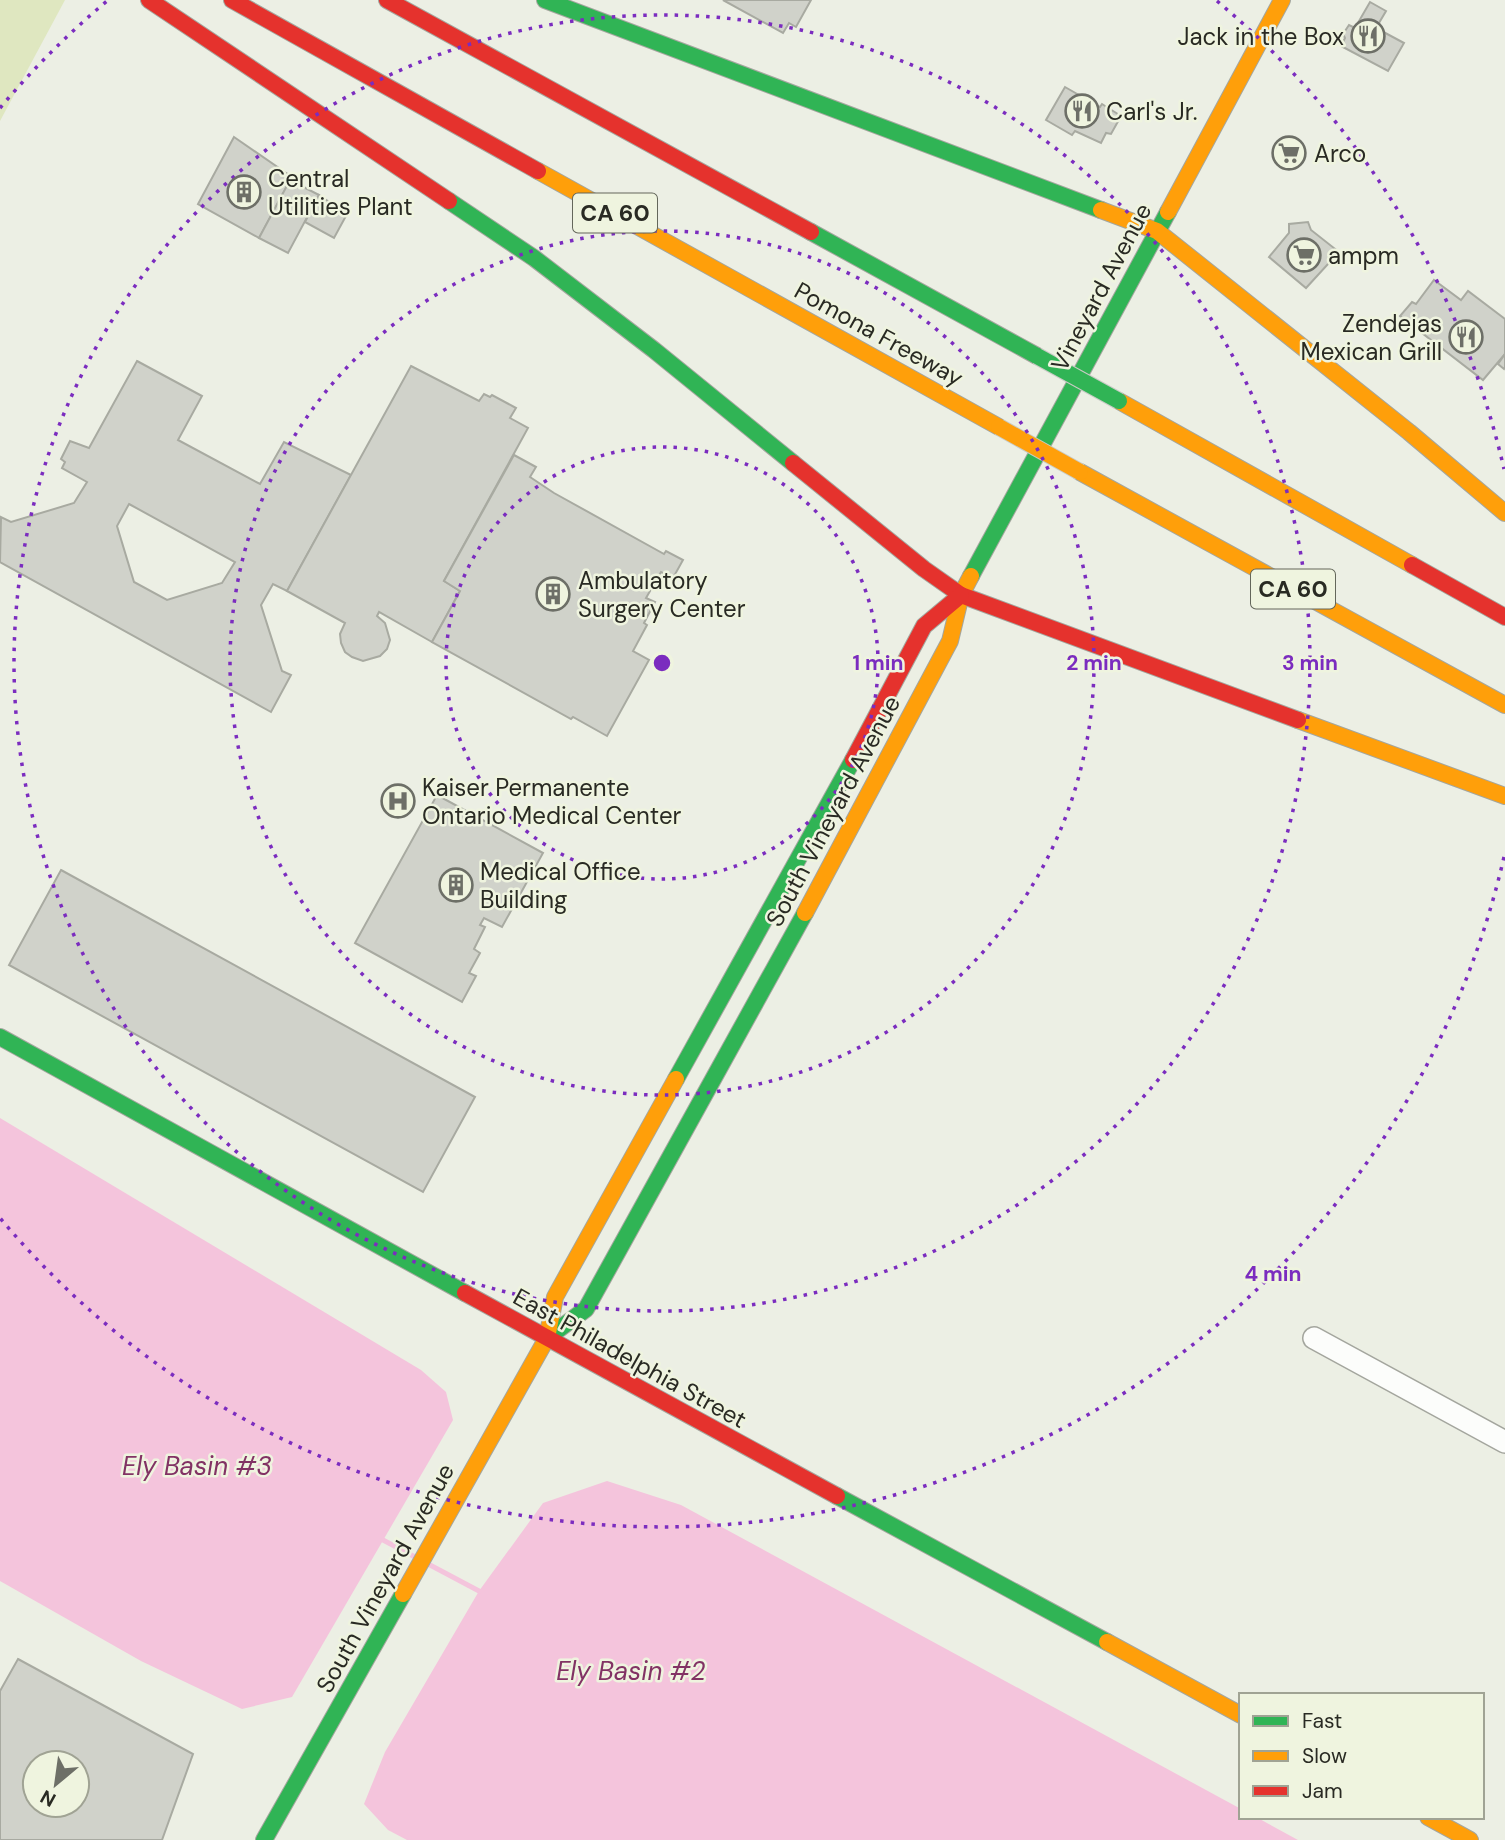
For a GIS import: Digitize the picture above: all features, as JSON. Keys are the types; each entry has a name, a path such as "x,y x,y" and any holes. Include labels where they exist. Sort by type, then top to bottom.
{"main road":[{"path":"149,0 534,258 654,350 913,560 961,595 1505,796"},
{"name":"Pomona Freeway","path":"232,0 1505,705"},
{"path":"387,0 1119,401 1505,617"},
{"path":"545,0 1157,231 1409,432 1505,513"},
{"name":"Vineyard Avenue","path":"961,595 1282,0"},
{"name":"South Vineyard Avenue","path":"547,1338 586,1309 809,906 950,641 961,595"},
{"name":"South Vineyard Avenue","path":"264,1840 547,1338 555,1297 836,792 924,626 961,595"},
{"name":"East Philadelphia Street","path":"0,1037 1239,1714"},
{"path":"1432,1819 1470,1840"}],"street":[{"path":"1314,1338 1505,1442"}],"green space":[{"path":"0,0 65,0 0,121"}],"water":[{"name":"Ely Basin #3","path":"0,1118 421,1370 446,1392 453,1420 292,1697 242,1709 141,1661 0,1581"},
{"name":"Ely Basin #2","path":"607,1481 681,1505 1239,1808 1239,1819 1260,1819 1298,1840 407,1840 388,1830 364,1804 385,1752 479,1591 543,1503"}],"building":[{"path":"723,0 811,0 796,27 789,23 783,33"},
{"name":"Jack in the Box","path":"1370,2 1386,11 1376,28 1404,43 1388,71 1341,46 1345,38 1343,34 1349,25 1355,28"},
{"name":"Carl's Jr.","path":"1065,87 1121,116 1111,134 1106,133 1101,143 1075,131 1072,135 1046,120"},
{"name":"Central Utilities Plant","path":"234,137 292,177 259,238 198,204"},
{"path":"290,180 319,195 288,253 259,238"},
{"path":"319,195 347,214 334,238 305,222"},
{"name":"ampm","path":"1308,222 1311,230 1339,252 1306,288 1269,257 1289,233 1289,224"},
{"name":"Zendejas Mexican Grill","path":"1434,280 1461,300 1468,291 1505,319 1505,354 1483,380 1400,316 1412,302 1416,304"},
{"path":"1505,354 1505,367 1504,369 1498,364"},
{"path":"137,361 202,396 178,440 260,484 284,442 351,475 287,591 273,584 261,605 282,671 291,675 271,712 0,562 1,517 11,522 74,503 87,482 62,468 65,462 61,459 70,441 89,448","holes":["129,504 235,562 222,583 167,600 134,582 117,526"]},
{"path":"411,366 479,401 484,394 490,397 492,395 516,408 510,418 528,428 444,581 460,591 432,642 379,612 377,616 385,623 390,640 387,649 380,656 363,661 345,652 340,634 345,623 287,591"},
{"name":"Ambulatory Surgery Center","path":"514,455 536,467 530,477 554,493 664,554 666,551 683,560 673,578 661,572 646,598 655,602 644,623 647,625 633,651 649,660 607,736 432,642 460,591 444,581"},
{"name":"Medical Office Building","path":"437,795 543,853 502,927 484,918 480,925 485,927 474,949 480,953 469,973 476,976 462,1002 355,943"},
{"path":"61,870 475,1097 423,1192 9,965"},
{"path":"18,1659 193,1754 162,1840 0,1840 0,1691"}],"waterway":[{"path":"383,1540 415,1557"},
{"path":"430,1565 479,1591"}],"traffic: fast":[{"path":"545,0 1101,210"},
{"path":"449,201 534,258 654,350 793,463"},
{"path":"971,576 1168,212"},
{"path":"811,232 1037,356"},
{"path":"1037,356 1119,401"},
{"path":"676,1079 853,760"},
{"path":"547,1338 586,1309 805,913"},
{"path":"0,1037 465,1293"},
{"path":"837,1496 1107,1642"},
{"path":"264,1840 403,1594"}],"traffic: slow":[{"path":"1168,212 1282,0"},
{"path":"538,171 999,427"},
{"path":"1101,210 1157,231 1409,432 1505,513"},
{"path":"1119,401 1412,565"},
{"path":"999,427 1080,472"},
{"path":"1080,472 1505,705"},
{"path":"805,913 950,641 961,595 971,576"},
{"path":"1298,720 1505,796"},
{"path":"403,1594 547,1338 555,1297 676,1079"},
{"path":"1107,1642 1239,1714"},
{"path":"1432,1819 1470,1840"}],"traffic: jam":[{"path":"149,0 449,201"},
{"path":"232,0 538,171"},
{"path":"387,0 811,232"},
{"path":"793,463 924,569 961,595 1298,720"},
{"path":"1412,565 1505,617"},
{"path":"853,760 924,626 961,595"},
{"path":"465,1293 837,1496"}],"place":[{"name":"Jack in the Box","path":"1368,36"},
{"name":"Carl's Jr.","path":"1082,111"},
{"name":"Arco","path":"1289,153"},
{"name":"Central Utilities Plant","path":"244,192"},
{"name":"ampm","path":"1304,255"},
{"name":"Zendejas Mexican Grill","path":"1466,337"},
{"name":"Ambulatory Surgery Center","path":"553,594"},
{"name":"Kaiser Permanente Ontario Medical Center","path":"398,801"},
{"name":"Medical Office Building","path":"456,885"}]}
